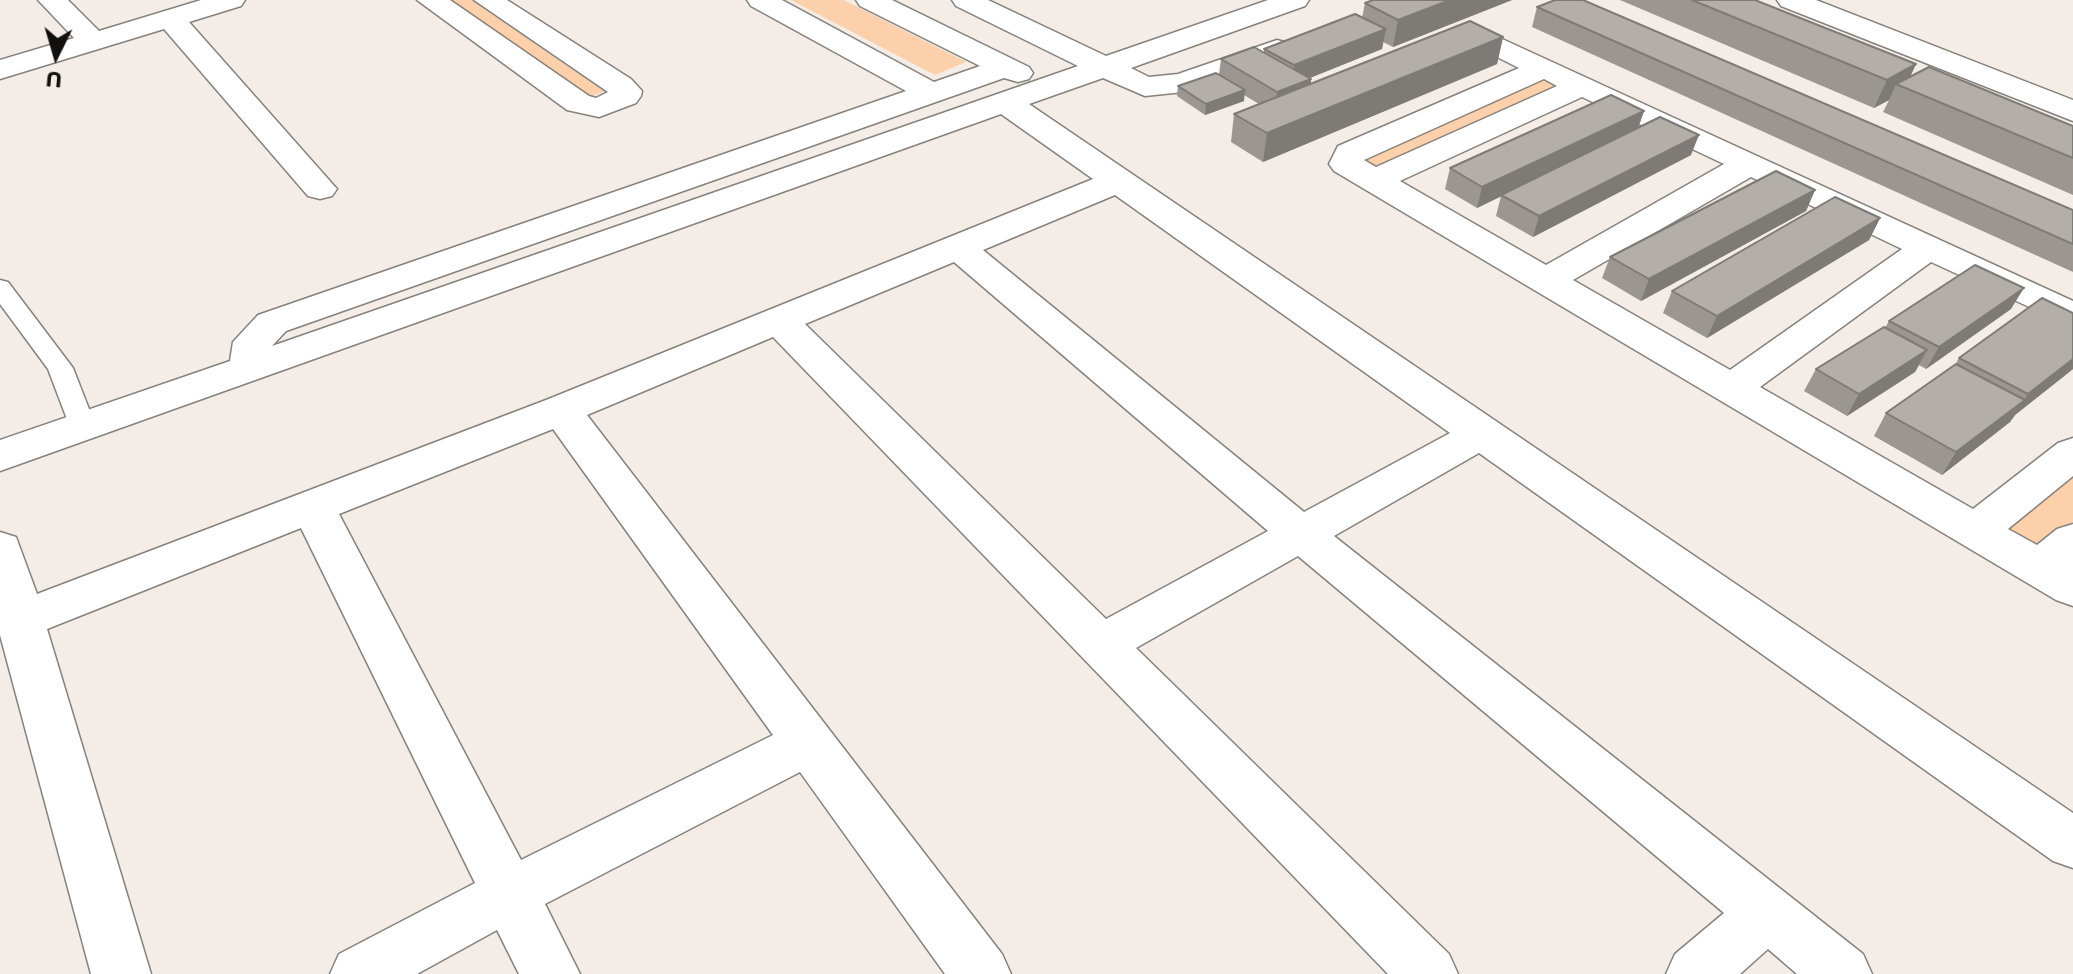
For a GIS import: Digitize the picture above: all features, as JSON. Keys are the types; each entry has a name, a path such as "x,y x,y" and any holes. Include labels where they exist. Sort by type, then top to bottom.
{"street":[{"path":"52,0 93,41"},
{"path":"0,70 231,0"},
{"path":"431,0 578,103 599,108 625,96 626,91 620,86 488,0"},
{"path":"761,0 930,92"},
{"path":"870,0 1006,85 1119,181 2073,844"},
{"path":"966,0 1108,66 1136,84 1160,87 1183,83 1297,41"},
{"path":"1791,0 2073,111"},
{"path":"1852,0 2073,85"},
{"path":"248,369 253,342 272,323 930,92 1006,85 1049,88 1266,4"},
{"path":"170,18 320,189"},
{"path":"1489,42 2073,315"},
{"path":"1544,68 1345,158 1346,164 1976,531 2062,565"},
{"path":"0,456 248,369 1006,85"},
{"path":"1373,181 1582,86"},
{"path":"1548,279 1751,163"},
{"path":"18,621 561,410 1119,181"},
{"path":"958,247 1301,534 1842,974"},
{"path":"1730,389 1929,247"},
{"path":"779,321 1428,974"},
{"path":"561,410 981,974"},
{"path":"1100,645 1482,433"},
{"path":"1976,531 2073,453"},
{"path":"313,507 550,974"},
{"path":"0,549 18,621 121,974"},
{"path":"360,974 509,894 809,742"},
{"path":"1696,974 1767,913"}],"lane":[{"path":"0,287 60,368 83,427"}],"shaded area":[{"path":"449,0 474,0 608,90 590,97"},
{"path":"791,0 844,0 966,62 935,75"},
{"path":"1540,78 1560,88 1375,172 1355,160"},
{"path":"2073,467 2073,521 2035,553 1996,531"}],"building":[{"path":"1373,0 1450,0 1398,20 1365,3"},
{"path":"1555,0 1583,0 2073,210 2073,244 1537,7"},
{"path":"1692,0 1755,0 1916,64 1887,80"},
{"path":"1355,14 1386,29 1294,65 1264,49"},
{"path":"1470,21 1503,37 1267,133 1234,114"},
{"path":"1254,47 1311,79 1277,92 1221,59"},
{"path":"1929,67 2073,126 2073,158 1896,84"},
{"path":"1216,73 1245,90 1206,104 1178,86"},
{"path":"1611,95 1644,111 1482,187 1450,168"},
{"path":"1660,117 1699,135 1539,216 1501,195"},
{"path":"1776,171 1815,190 1649,279 1610,257"},
{"path":"1835,197 1880,218 1717,316 1672,291"},
{"path":"1975,265 2024,288 1939,347 1889,321"},
{"path":"2042,298 2073,313 2073,359 2028,394 1959,358"},
{"path":"1884,327 1927,350 1859,394 1816,369"},
{"path":"1956,364 2025,400 1956,452 1886,413"}]}
